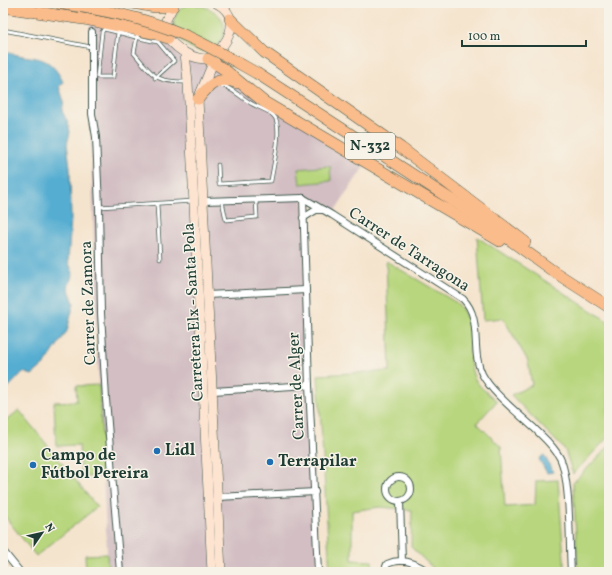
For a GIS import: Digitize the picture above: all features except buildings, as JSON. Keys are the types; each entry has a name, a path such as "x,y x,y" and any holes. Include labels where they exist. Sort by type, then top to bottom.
{"highway":[{"name":"N-332","path":"57,3 110,11 141,19 182,34 258,74 481,219 546,258 609,299"},
{"path":"137,34 134,21 134,9 136,4 155,7 174,4"},
{"path":"3,6 137,34 159,34 168,38"},
{"path":"230,19 264,52 401,148 546,258"},
{"path":"213,58 243,86 264,102 553,271"},
{"path":"198,99 215,81 222,79 243,86"},
{"name":"N-332","path":"481,219 553,271 609,307"}],"main road":[{"path":"218,3 230,19"},
{"path":"174,4 166,20 168,38 184,53 195,57 213,58"},
{"name":"Carretera Elx - Santa Pola","path":"221,572 198,99 213,58 226,43 230,35 230,19"},
{"name":"Carretera Elx - Santa Pola","path":"184,53 188,82 212,572"}],"street":[{"name":"Carrer de Zamora","path":"92,32 92,114 96,137 99,207 99,273 106,399 120,572"},
{"path":"204,201 303,198"},
{"name":"Carrer de Tarragona","path":"303,198 463,299 468,305 474,321 478,364 482,374 493,388 546,440 560,458 567,490 571,572"},
{"name":"Carrer de Alger","path":"303,198 309,385 318,572"},
{"name":"Carrer de Tarragona","path":"303,218 316,210 323,210"},
{"path":"207,296 306,290"},
{"path":"213,391 309,385"},
{"path":"399,476 407,479 411,486 410,495 408,498 400,501 389,497 387,489 389,482 399,476"},
{"path":"218,497 315,492"},
{"path":"400,501 402,561"},
{"path":"3,551 20,572"},
{"path":"384,572 387,564 402,561 418,565 428,572"}],"lane":[{"path":"111,28 113,77 97,77 102,32 111,28"},
{"path":"3,30 92,47"},
{"path":"155,78 174,61 158,42 137,34 134,53 155,78 167,82 188,82"},
{"path":"215,81 218,85 234,91 250,103 274,115 277,120 276,153 271,180 219,184 218,165"},
{"path":"222,201 226,220 256,217 256,200"},
{"path":"99,207 194,201"},
{"path":"158,204 160,259"}],"shaded area":[{"path":"90,20 153,33 225,70 367,162 332,215 303,199 318,572 108,572 98,368 88,54"}],"green space":[{"path":"190,4 203,6 216,12 223,22 223,36 214,48 205,51 195,50 186,44 179,36 175,27 174,18 179,10"},
{"path":"330,166 331,181 300,184 298,169"},
{"path":"477,237 609,322 609,436 573,474 565,450 511,395 532,385 528,361 503,318 483,320"},
{"path":"386,261 457,303 463,311 469,330 470,360 475,379 482,388 497,401 477,423 501,447 505,507 535,505 536,481 558,480 565,572 437,572 411,547 412,510 380,507 352,511 352,560 372,561 373,572 330,572 318,375 390,371"},
{"path":"99,385 104,476 81,477 79,445 56,446 54,402 77,401 76,386"},
{"name":"Campo de Fútbol Pereira","path":"19,410 97,507 36,556 3,514 3,423"},
{"path":"609,446 609,572 578,572 573,483"},
{"path":"107,554 108,572 86,572 85,555"}],"water":[{"path":"3,50 12,54 44,60 51,64 63,82 59,86 64,102 62,111 68,123 70,132 67,144 70,167 71,219 68,261 73,273 68,287 74,303 67,331 45,364 32,375 23,372 3,393"},
{"path":"544,455 553,472 547,473 539,459"}],"place":[{"name":"Lidl","path":"157,451"},
{"name":"Terrapilar","path":"270,462"},
{"name":"Campo de Fútbol Pereira","path":"33,465"}]}
